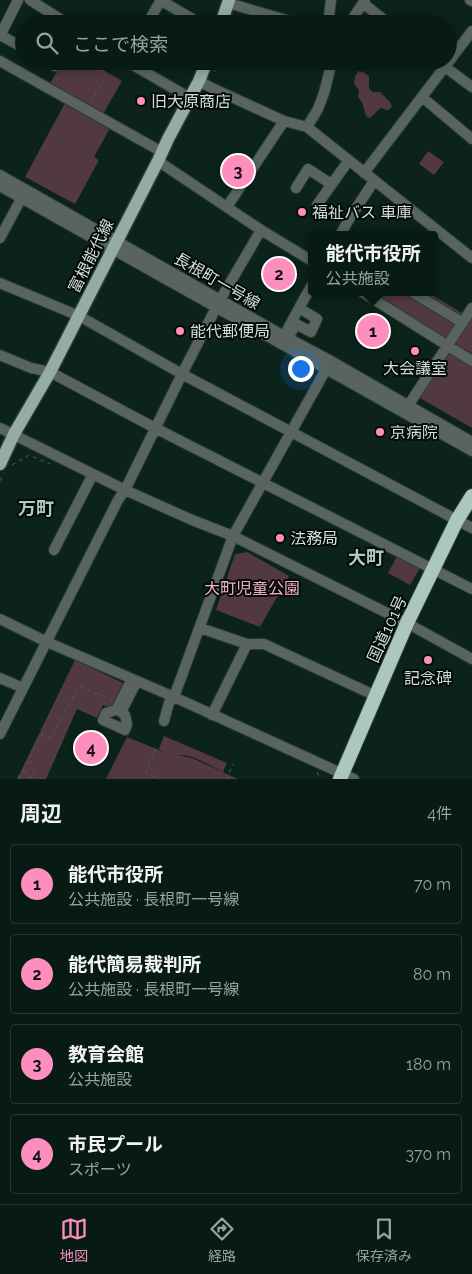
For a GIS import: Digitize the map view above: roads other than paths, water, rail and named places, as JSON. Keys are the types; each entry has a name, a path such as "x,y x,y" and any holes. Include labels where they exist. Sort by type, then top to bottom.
{"highway":[{"name":"国道101号","path":"345,777 407,623 458,520 472,496"}],"main road":[{"path":"224,15 229,1"},
{"name":"富根能代線","path":"0,464 14,434 50,372 79,316 203,70"}],"street":[{"path":"15,43 0,35 18,0"},
{"path":"30,0 54,15"},
{"path":"152,15 160,0 186,15"},
{"path":"329,15 331,0"},
{"path":"229,1 272,15"},
{"path":"355,15 364,1 379,15"},
{"path":"457,47 472,31"},
{"path":"0,62 160,157 227,207 308,259"},
{"path":"142,70 190,98"},
{"path":"306,127 318,109 330,70"},
{"path":"364,173 422,97 438,70"},
{"path":"449,70 472,87"},
{"path":"199,81 284,121 306,127 438,231"},
{"path":"422,97 472,140"},
{"path":"227,207 284,121"},
{"path":"317,205 349,160"},
{"path":"296,188 308,169 331,184"},
{"path":"0,175 22,194"},
{"path":"342,231 374,181"},
{"path":"0,186 22,194 329,365 233,536 164,721"},
{"path":"0,237 22,194"},
{"path":"0,734 218,304 261,230"},
{"path":"438,231 472,258"},
{"path":"0,284 79,316 182,374 472,528"},
{"path":"286,337 308,292"},
{"path":"368,296 472,361"},
{"path":"419,296 463,323"},
{"name":"長根町一号線","path":"218,304 286,337 329,365 406,409 472,442"},
{"path":"286,337 296,324 311,332 317,319 299,308"},
{"path":"472,308 406,409 472,451"},
{"path":"0,356 31,368 50,372 155,428 472,589"},
{"path":"0,428 125,490 233,536 407,623 472,659"},
{"path":"54,550 93,474"},
{"path":"0,619 47,642 174,697 345,777"},
{"path":"200,628 247,644 264,644 376,696"},
{"path":"212,715 247,644"},
{"path":"0,678 23,688"},
{"path":"134,680 121,712 127,724 125,730 103,720 106,713 116,710 134,680"}],"place":[{"name":"旧大原商店","path":"141,101"},
{"name":"教育会館","path":"238,171"},
{"name":"福祉バス 車庫","path":"302,212"},
{"name":"能代簡易裁判所","path":"279,274"},
{"name":"能代郵便局","path":"180,331"},
{"name":"能代市役所","path":"373,331"},
{"name":"大会議室","path":"415,351"},
{"name":"京病院","path":"380,432"},
{"name":"法務局","path":"280,538"},
{"name":"記念碑","path":"428,660"},
{"name":"市民プール","path":"91,748"}],"district":[{"name":"万町","path":"36,508"},
{"name":"大町","path":"366,557"}],"park label":[{"name":"大町児童公園","path":"252,588"}]}
